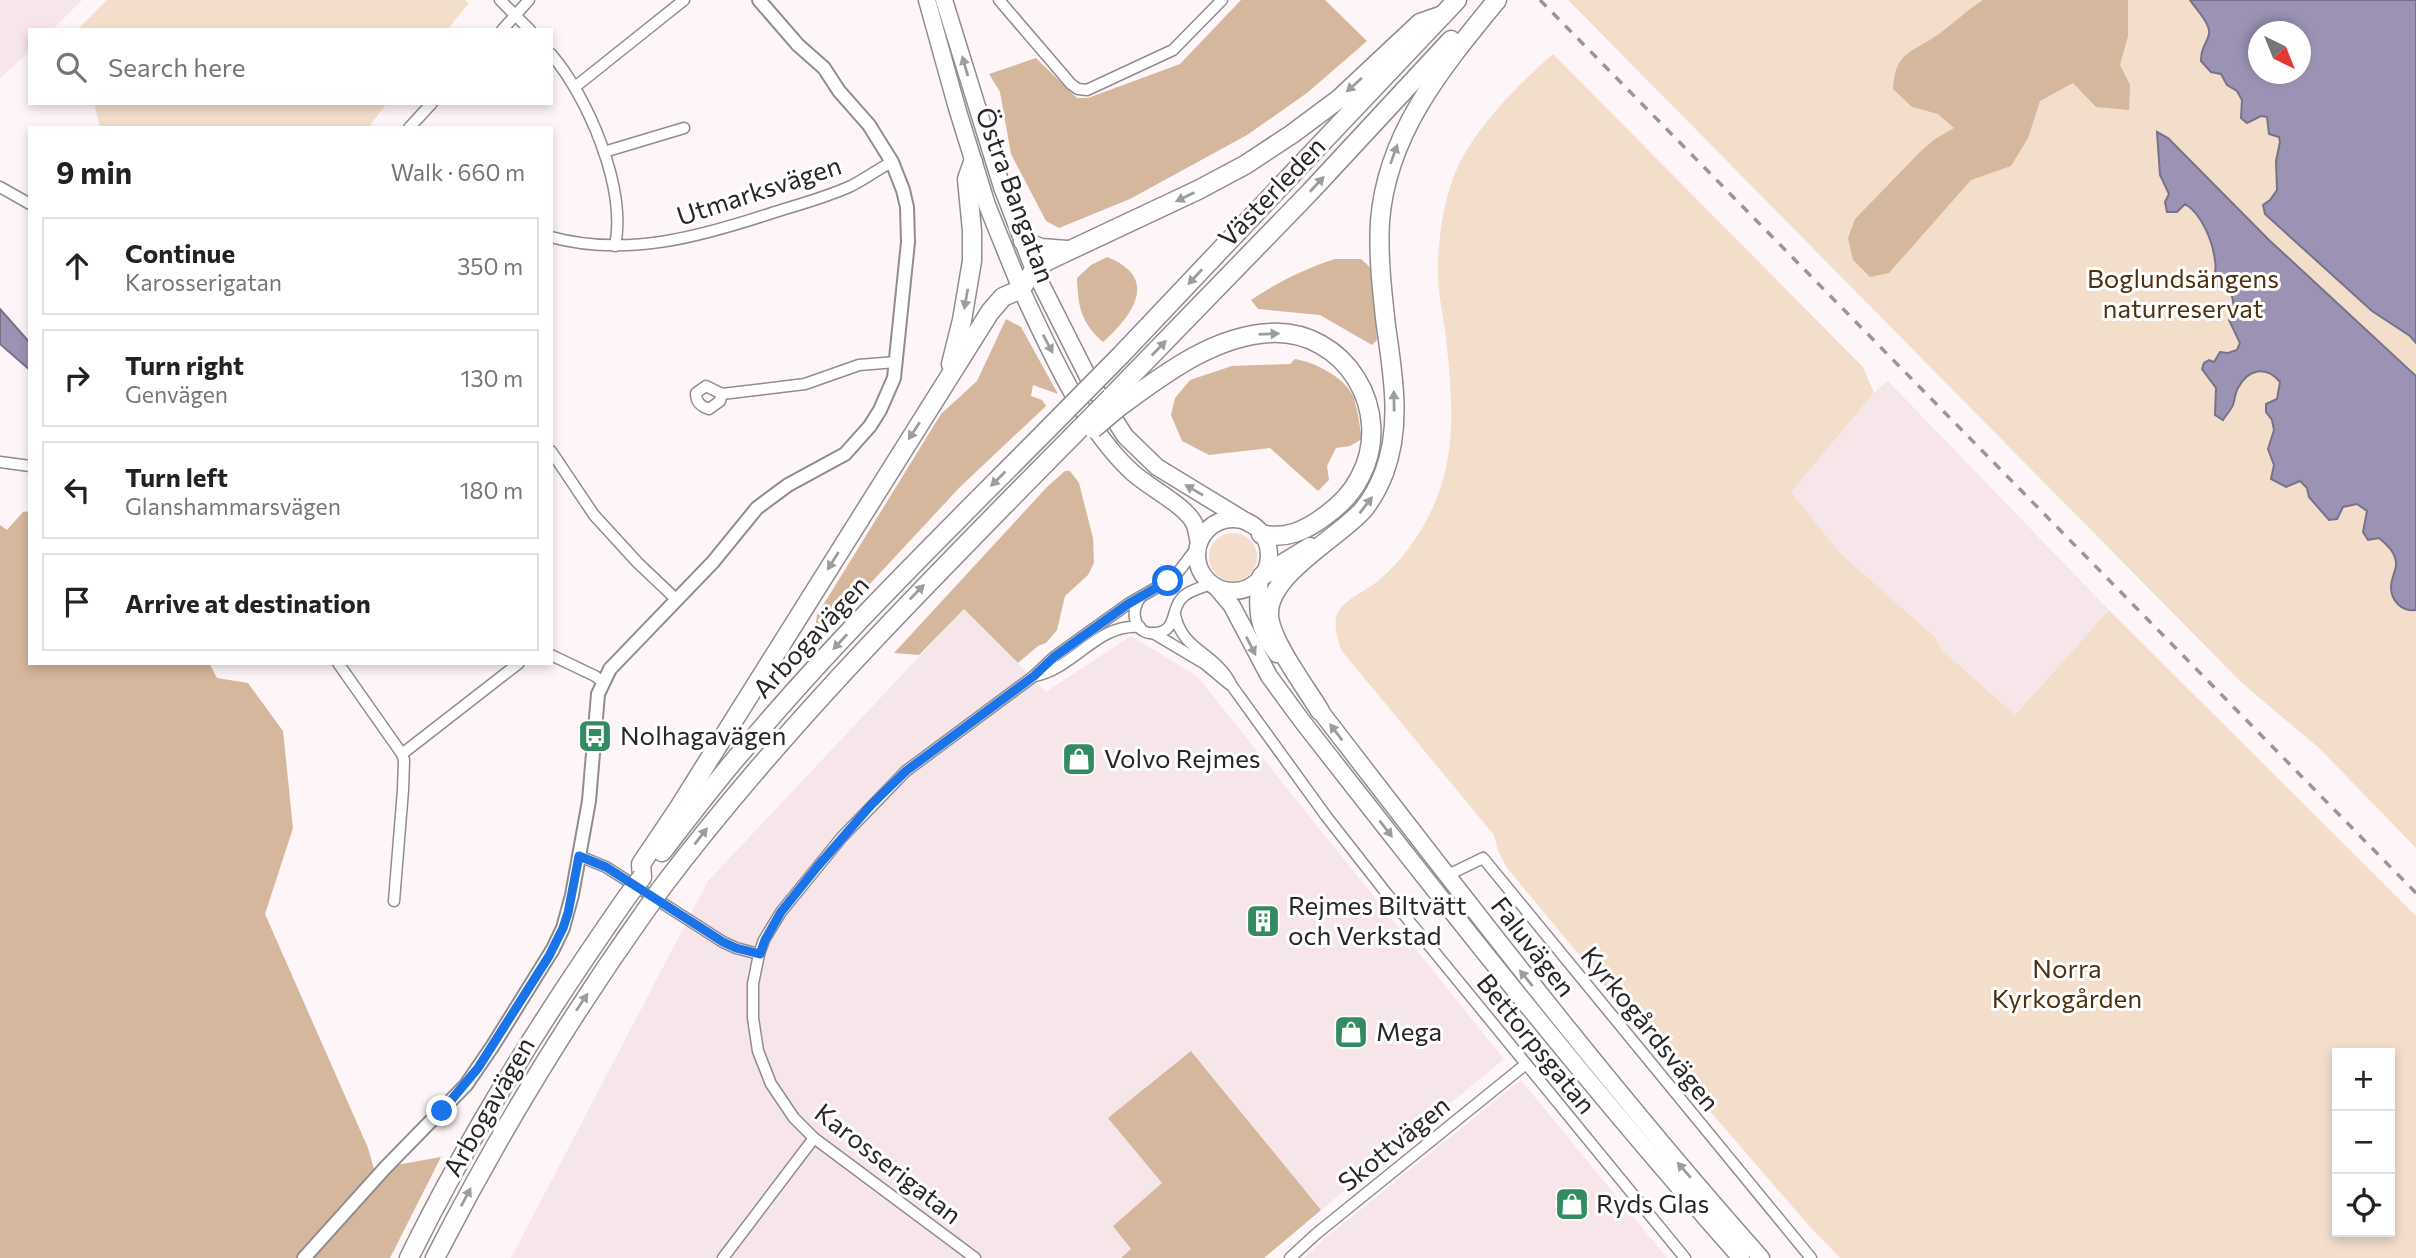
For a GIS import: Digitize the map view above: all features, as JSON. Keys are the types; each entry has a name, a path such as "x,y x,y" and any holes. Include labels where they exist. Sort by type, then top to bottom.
{"highway":[{"name":"Västerleden","path":"1083,392 1121,355 1403,48 1457,0"},
{"name":"Västerleden","path":"1091,417 1115,402 1310,192 1417,89 1488,0"},
{"path":"1430,73 1497,0"},
{"name":"Västerleden","path":"1034,270 1047,261 1229,174 1284,140 1389,63"},
{"path":"1320,711 1282,649 1269,623 1268,611 1271,600 1283,583 1355,518 1369,501 1382,480 1390,454 1394,396 1380,270 1380,220 1393,156 1405,129 1417,89"},
{"path":"951,374 950,359 962,320 972,261 967,179 973,162"},
{"path":"1023,241 1041,248 1070,250"},
{"path":"642,877 641,864 990,312 1003,297 1021,289 1034,270"},
{"path":"1037,472 1115,402 1211,349 1241,337 1271,333 1299,335 1339,356 1357,378 1364,391 1371,418 1371,443 1362,474 1338,506 1311,526 1285,536 1256,529"},
{"name":"Arbogavägen","path":"409,1258 500,1088 544,1018 642,877 711,789 795,691 1083,392"},
{"name":"Arbogavägen","path":"435,1258 522,1098 576,1011 660,890 726,805 794,725 934,575 1091,417"},
{"path":"1261,577 1284,561 1335,534"}],"main road":[{"name":"Östra Bangatan","path":"927,0 987,205 1021,289 1083,392"},
{"name":"Östra Bangatan","path":"944,0 1003,187 1034,270 1055,312 1083,392"},
{"path":"1021,289 1044,312 1055,312"},
{"path":"1083,392 1147,460 1256,529 1268,551 1267,564 1261,577 1253,585 1242,590 1229,591 1214,586 1199,568 1193,522 1186,512 1151,488 1121,461 1096,430 1083,392"},
{"path":"1198,545 1208,530 1224,521 1240,520 1256,529"},
{"name":"Faluvägen","path":"1261,577 1257,608 1265,637 1569,1031 1761,1258"},
{"name":"Faluvägen","path":"1214,586 1232,606 1256,656 1280,693 1453,915 1642,1146 1741,1258"}],"street":[{"path":"500,0 528,28"},
{"path":"504,28 529,0"},
{"path":"575,87 684,0"},
{"path":"304,1258 385,1168 453,1099 478,1068 549,956 563,928 572,895 589,800 598,694 610,669 713,562 757,509 788,485 845,454 880,410 894,378 909,223 905,198 892,162 869,125 839,92 824,68 798,45 758,0"},
{"path":"999,0 1071,84 1078,89 1087,90 1173,50 1222,0"},
{"path":"553,57 575,87 604,152 613,194 617,238 615,246"},
{"path":"411,126 430,105"},
{"path":"604,152 684,128"},
{"name":"Utmarksvägen","path":"553,238 571,243 615,246 708,234 831,194 892,162"},
{"path":"0,187 28,203"},
{"path":"722,394 805,384 859,365 896,362"},
{"path":"553,454 601,523 677,600"},
{"path":"0,463 28,466"},
{"name":"Karosserigatan","path":"975,1258 814,1138 794,1118 771,1084 758,1051 753,1018 753,984 760,954 781,912 871,805 933,749 1034,676 1054,657 1174,576 1198,545"},
{"path":"1141,597 1133,610 1134,618 1140,627 1153,633 1167,629 1182,597 1214,586"},
{"name":"Bettorpsgatan","path":"1175,615 1180,633 1222,668 1232,686 1326,816 1685,1258"},
{"name":"Karosserigatan","path":"1034,676 1044,675 1116,629 1140,627"},
{"name":"Bettorpsgatan","path":"1153,633 1205,664 1232,686"},
{"path":"553,655 603,682"},
{"path":"339,665 404,760 394,901"},
{"path":"402,754 516,665"},
{"path":"579,856 606,867 723,942 760,954"},
{"name":"Kyrkogårdsvägen","path":"1447,876 1483,858 1811,1258"},
{"name":"Skottvägen","path":"1290,1258 1526,1064"},
{"path":"723,1258 814,1138"}],"shaded area":[{"path":"0,0 82,0 54,28 28,28 28,53 0,78"},
{"path":"1241,0 1325,0 1367,41 1307,93 1247,135 1130,199 1059,228 1046,221 1011,154 1000,92 989,74 1036,58 1077,98 1088,98 1180,64"},
{"path":"1983,0 2128,0 2128,36 2120,65 2130,85 2129,110 2096,107 2073,83 2040,101 2028,138 2011,166 1971,180 1889,273 1870,277 1853,260 1848,238 1855,219 1920,152 1954,128 1938,114 1912,107 1893,89 1897,67 1907,54 1939,34"},
{"path":"2190,0 2416,0 2416,343 2410,336 2372,311 2265,214 2263,205 2277,190 2279,137 2269,134 2267,117 2261,116 2247,123 2241,118 2242,100 2237,91 2227,85 2221,74 2211,72 2201,61 2209,30"},
{"path":"2157,132 2168,138 2269,240 2416,376 2416,610 2402,607 2393,597 2391,587 2396,566 2395,557 2379,538 2368,540 2363,532 2367,511 2357,504 2343,507 2337,519 2329,520 2309,497 2307,488 2300,481 2286,487 2271,479 2274,465 2268,449 2274,430 2272,420 2266,412 2266,404 2277,399 2280,382 2275,377 2263,371 2252,373 2238,388 2233,405 2223,420 2215,415 2216,388 2202,369 2204,363 2209,360 2214,362 2220,352 2237,350 2240,343 2229,320 2233,300 2228,288 2220,289 2213,283 2216,266 2214,254 2206,229 2197,214 2185,204 2177,212 2167,212 2165,202 2169,194 2160,175"},
{"path":"1107,257 1133,275 1137,286 1131,309 1103,342 1082,314 1077,278 1091,265"},
{"path":"1335,259 1361,259 1373,270 1377,340 1372,345 1320,315 1258,309 1251,300 1292,276"},
{"path":"0,309 28,341 28,368 0,344"},
{"path":"1006,319 1021,327 1058,394 1033,385 1031,396 1042,400 1046,406 960,487 813,645 817,615 941,414 977,381"},
{"path":"1295,359 1311,363 1342,381 1354,398 1362,439 1350,446 1336,448 1327,466 1329,480 1318,491 1270,448 1209,455 1182,441 1171,415 1175,398 1190,380 1232,366 1290,364"},
{"path":"1888,381 2109,610 2015,715 1942,650 1935,637 1840,553 1791,492 1874,393"},
{"path":"1065,471 1070,471 1079,483 1093,538 1094,563 1088,575 1065,596 1057,630 1046,643 1038,646 1018,663 964,609 919,655 894,653 1047,487"},
{"path":"28,511 28,665 210,665 217,678 248,683 283,731 293,828 265,914 368,1148 374,1169 441,1157 390,1258 0,1258 0,525 7,530 23,512"},
{"path":"964,609 1046,692 1131,636 1197,676 1504,1059 1321,1210 1192,1051 1162,1183 1113,1226 1131,1249 1121,1258 511,1258 708,881"},
{"path":"1191,1051 1321,1210 1264,1258 1121,1258 1131,1249 1113,1226 1162,1183 1108,1118"},
{"path":"1521,1080 1667,1258 1304,1258 1324,1239"}],"green space":[{"path":"107,0 465,0 469,3 449,28 79,28"},
{"name":"Boglundsängens naturreservat","path":"1568,0 2416,0 2416,848 2320,749 2242,683"},
{"name":"Norra Kyrkogården","path":"1553,54 1863,367 1874,393 1791,492 1840,553 1935,637 1942,650 2015,715 2109,610 2416,916 2416,1258 1840,1258 1695,1094 1507,868 1498,851 1494,835 1341,650 1336,619 1340,609 1373,585 1400,560 1432,509 1443,480 1450,445 1451,392 1439,293 1438,265 1442,220 1461,161 1486,122"},
{"path":"94,105 385,105 370,126 100,126"},
{"path":"1233,533 1250,540 1257,557 1250,574 1233,581 1216,574 1209,557 1216,540"}],"railway":[{"path":"1540,0 2416,893"}],"place":[{"name":"Nolhagavägen","path":"595,736"},
{"name":"Volvo Rejmes","path":"1079,759"},
{"name":"Rejmes Biltvätt och Verkstad","path":"1263,921"},
{"name":"Mega","path":"1351,1032"},
{"name":"Ryds Glas","path":"1572,1204"}],"route":[{"path":"442,1111 478,1068 549,956 568,913 579,856 606,867 723,942 760,954 781,912 842,837 906,771 1034,676 1054,657 1128,604 1168,581"}]}
